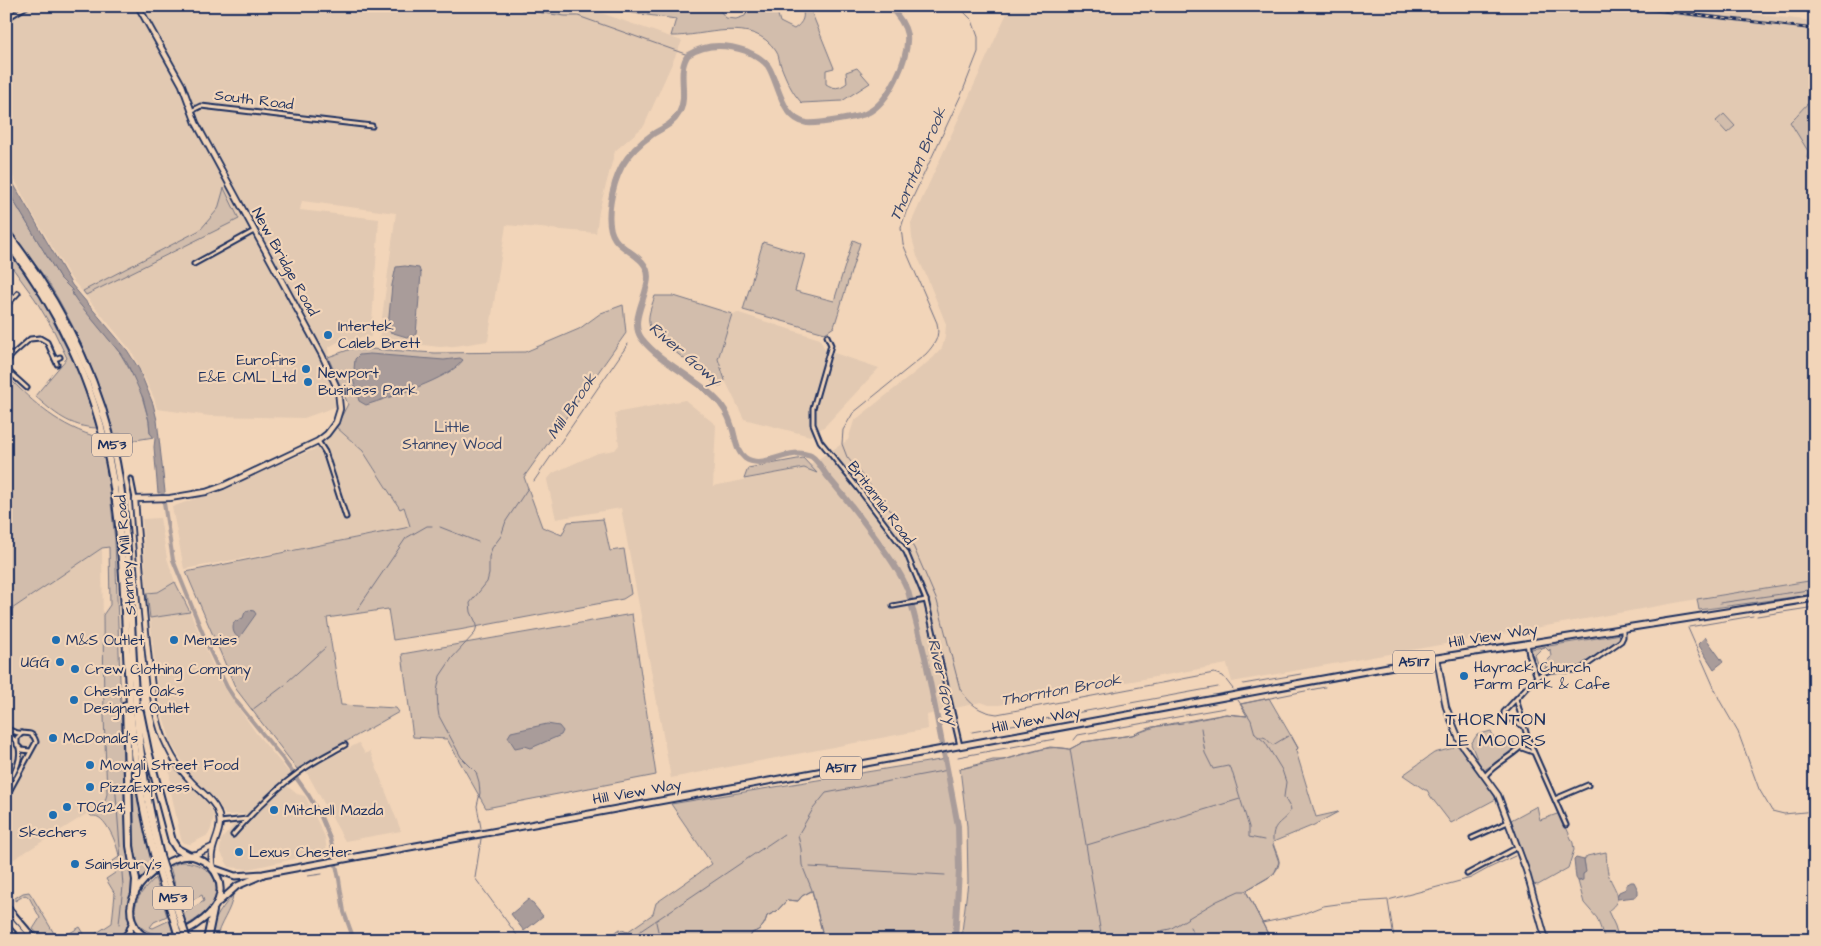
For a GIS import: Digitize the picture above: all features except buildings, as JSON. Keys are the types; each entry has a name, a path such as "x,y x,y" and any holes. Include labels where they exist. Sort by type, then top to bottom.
{"highway":[{"name":"M53","path":"6,232 41,279 66,322 85,362 104,416 116,462 122,505 141,761 158,857 187,940"},
{"name":"M53","path":"6,241 37,284 60,324 78,360 98,415 110,464 116,506 136,762 143,805 180,940"},
{"path":"127,651 126,691 130,846 136,880 135,893"},
{"path":"135,685 148,752 172,841 177,849 189,855"},
{"name":"M53","path":"206,940 213,911"}],"main road":[{"name":"Hill View Way","path":"189,855 235,876 263,874 1437,658 1815,598"},
{"path":"122,940 129,932 132,924 131,910 135,893 144,881 174,858 189,855"},
{"path":"214,868 221,889 218,903"},
{"name":"Hill View Way","path":"213,911 218,903 237,886 263,874"},
{"path":"6,906 37,940"},
{"path":"160,940 176,936 188,930 213,911"},
{"path":"6,916 28,940"},
{"path":"132,924 137,931 149,939 156,940"}],"street":[{"path":"6,19 27,6"},
{"path":"138,6 182,85 191,111"},
{"path":"557,6 575,8"},
{"name":"South Road","path":"191,111 201,106 372,126"},
{"name":"New Bridge Road","path":"135,500 170,498 206,492 223,486 318,442 328,434 336,422 340,409 338,390 322,355 254,232 191,111"},
{"path":"194,264 254,232"},
{"path":"6,306 18,294"},
{"name":"Britannia Road","path":"827,336 831,345 813,408 813,424 820,441 906,552 926,600 960,746"},
{"path":"6,363 30,339 40,338 47,342 57,364"},
{"path":"6,351 12,355"},
{"path":"55,359 60,357"},
{"path":"6,369 27,388"},
{"path":"318,442 325,452 346,516"},
{"name":"Stanney Mill Road","path":"132,478 144,622 157,718 163,736 180,769 217,809 220,822"},
{"path":"893,606 926,600"},
{"path":"1524,726 1504,716 1504,712 1537,678 1546,671 1581,670 1621,641 1623,627"},
{"path":"1527,644 1537,678"},
{"path":"1437,658 1446,707 1461,744 1498,796 1509,821 1546,940"},
{"path":"1516,699 1528,739 1566,825"},
{"path":"6,728 17,733 29,733 35,738 35,744 30,750 6,797"},
{"path":"6,733 17,742 19,748 19,761 6,787"},
{"path":"17,742 22,733"},
{"path":"1485,776 1490,770 1522,748 1528,739"},
{"path":"233,835 289,779 345,745"},
{"path":"19,748 25,751 30,750"},
{"path":"1522,748 1534,753"},
{"path":"1555,799 1588,785"},
{"path":"214,868 211,861 212,846 217,837 220,822 248,819"},
{"path":"1472,838 1509,821"},
{"path":"189,855 197,854 212,846"},
{"path":"1467,874 1518,847"}],"shaded area":[{"path":"6,6 581,6 682,41 644,126 615,151 599,211 596,233 506,225 488,341 440,347 379,340 396,213 302,201 300,210 379,219 371,337 338,342 329,347 328,357 320,361 334,389 335,407 304,418 210,416 157,409 154,398 132,352 70,277 31,211 6,163"},
{"path":"1007,6 1679,6 1815,21 1815,580 1697,599 1232,682 1227,664 999,705 989,705 981,702 927,715 928,729 671,778 621,508 556,519 547,480 553,473 598,453 615,450 619,445 615,413 685,400 716,425 713,486 804,468 848,440 854,421 933,358 942,348 946,324 917,256 912,238 911,223 1007,13"},
{"path":"6,171 72,285 127,350 139,369 153,404 157,420 165,492 158,493 155,439 150,433 143,398 127,363 77,301 72,290 60,278 6,188"},
{"path":"396,267 419,268 421,274 416,334 410,338 390,332 388,327 392,285"},
{"path":"739,313 820,339 825,350 879,368 825,426 810,436 744,419 725,380 718,359 732,314"},
{"path":"370,354 444,360 460,358 463,360 446,374 404,392 366,405 359,401 353,379 355,359 359,355"},
{"path":"336,427 363,451 400,509 404,507 410,526 184,569 172,507 214,492 315,449 326,440"},
{"path":"160,518 167,558 175,582 158,592 147,593 142,519"},
{"name":"Cheshire Oaks Designer Outlet","path":"102,548 107,788 105,801 6,864 6,609"},
{"path":"249,610 254,611 256,614 239,638 235,635 234,622 243,618 245,612"},
{"path":"190,612 219,680 256,733 291,775 251,814 225,815 217,800 195,781 172,745 159,703 150,618"},
{"path":"1705,637 1723,662 1714,669 1698,644"},
{"path":"547,724 559,726 563,731 561,735 531,748 525,746 515,748 508,737 511,732"},
{"path":"359,743 365,754 370,751 401,831 345,841 307,773 312,767"},
{"path":"174,762 207,801 214,816 208,835 190,844 184,843 181,839 171,792 169,764"},
{"path":"286,785 297,794 305,796 325,837 327,852 248,869 229,867 220,851 221,840 236,822 250,819"},
{"path":"1576,858 1584,860 1586,872 1583,874 1583,880 1578,881 1574,860"},
{"path":"1634,882 1638,895 1618,899 1619,892 1626,889 1626,885"},
{"path":"529,899 543,916 524,931 511,914"}],"green space":[{"path":"583,6 716,6 726,18 736,19 745,16 749,6 781,6 778,15 780,22 794,29 803,19 801,6 809,6 834,68 826,70 826,84 832,87 839,87 847,83 846,72 857,68 870,83 842,101 802,103 790,86 776,51 766,40 754,34 727,30 671,36 676,19"},
{"path":"1815,98 1815,167 1807,158 1808,151 1790,122"},
{"path":"1724,114 1735,126 1727,133 1716,121"},
{"path":"6,188 60,278 72,290 73,295 120,353 139,386 149,421 150,433 154,437 129,441 126,434 114,434 101,394 78,336 44,276 8,227 5,214"},
{"path":"224,188 239,219 86,295 83,291 200,230 218,209"},
{"path":"853,240 860,243 834,327 825,333 743,310 763,242 805,255 795,291 834,301"},
{"path":"6,247 42,299 80,375 97,428 79,425 63,418 35,396 67,358 35,299 6,259"},
{"path":"655,296 674,296 732,314 718,359 725,380 720,387 655,336 649,321"},
{"name":"Little Stanney Wood","path":"623,305 626,333 524,477 542,527 562,535 568,522 603,519 610,551 624,549 631,594 623,599 459,630 393,640 388,609 327,618 341,705 396,708 399,712 297,769 236,689 186,572 410,526 404,507 400,509 363,451 336,427 348,404 328,357 354,348 435,353 525,352 579,329 601,313"},
{"path":"6,375 48,413 72,427 100,438 108,475 115,541 126,845 134,888 128,905 129,924 126,931 111,940 58,940 80,927 86,937 89,938 112,923 115,894 106,879 115,873 110,863 119,857 118,852 115,841 105,824 98,817 91,816 89,813 105,801 107,794 103,615 110,605 109,547 102,548 6,613"},
{"path":"803,458 817,473 804,468 744,479 748,468"},
{"path":"1815,580 1815,594 1699,610 1697,599"},
{"path":"175,582 190,612 150,618 147,593 158,592"},
{"path":"632,614 656,775 486,808 447,739 413,737 402,654"},
{"path":"1621,634 1619,640 1594,659 1576,668 1566,670 1545,667 1551,657 1550,649 1549,651 1545,647 1535,655 1542,669 1540,671 1535,663 1531,649"},
{"path":"1269,698 1298,748 1296,751 1316,817 1338,812 1314,825 1273,842 1279,860 1278,867 1272,875 1248,889 1247,893 1268,934 1268,940 961,940 968,882 967,826 960,769 993,760 1004,760 1050,747 1070,749 1083,742 1132,735 1158,726 1226,714 1247,716 1240,704"},
{"path":"1491,731 1497,745 1512,740 1515,746 1504,758 1484,770 1471,744 1477,735"},
{"path":"1457,744 1488,784 1496,799 1451,823 1427,790 1403,775 1434,753 1453,748"},
{"path":"946,759 958,826 959,870 955,940 824,940 812,891 802,896 798,901 787,900 777,911 767,916 762,927 752,933 749,940 605,940 620,929 627,932 653,914 656,903 712,864 671,804"},
{"path":"133,778 153,868 141,880 135,855"},
{"path":"1537,806 1540,820 1560,813 1573,843 1574,850 1568,868 1538,885 1533,884 1511,820"},
{"path":"1606,852 1608,873 1617,895 1616,902 1608,911 1619,940 1605,940 1597,918 1584,903 1578,881 1581,881 1585,866 1584,860 1587,856"},
{"path":"180,862 198,865 205,869 211,874 217,888 212,905 204,914 187,925 183,914 204,901 202,895 181,906 170,867"},
{"path":"155,878 167,916 154,922 150,927 153,928 170,920 174,933 151,933 145,930 136,920 137,900"},
{"path":"29,892 58,940 45,940 33,929 40,918 29,897 25,895 15,901 15,898"},
{"path":"233,895 216,940 212,940 215,921"}],"waterway":[{"path":"493,6 500,8"},
{"name":"River Gowy","path":"889,6 900,19 906,31 907,45 905,55 896,79 883,100 867,113 855,117 812,123 798,120 786,108 766,63 746,51 716,46 702,48 688,55 683,68 683,99 679,113 671,123 640,144 625,161 613,192 610,223 611,232 615,239 640,260 647,270 647,284 637,325 642,339 658,355 697,383 718,401 727,415 738,448 745,458 759,462 797,454 804,454 814,458 894,564 908,591 925,657 942,743"},
{"name":"Thornton Brook","path":"958,6 972,20 978,37 978,52 962,93 906,212 901,228 903,244 937,323 937,336 926,354 853,413 843,430 842,444 847,457 890,510 914,548 937,601 960,689 967,699 980,709 997,714 1214,673 1223,676 1233,689"},
{"path":"521,10 578,16 688,55"},
{"name":"Mill Brook","path":"534,481 628,344"},
{"name":"Mill Brook","path":"481,828 477,806 480,793 476,772 461,757 439,716 437,691 440,676 452,658 475,633 477,625 471,612 470,603 487,582 489,557 492,548 501,536 506,521 528,488"},
{"path":"162,490 173,560 210,651 227,687 236,701 283,759 321,817 331,841 344,912 354,940"},
{"path":"357,610 406,538 427,526 432,526"},
{"path":"440,527 478,542"},
{"path":"1720,603 1815,589"},
{"path":"1757,616 1815,607"},
{"path":"1689,627 1753,616"},
{"path":"1688,628 1720,701 1738,732 1759,789 1772,811 1784,814 1815,811"},
{"path":"288,681 325,648"},
{"path":"1243,684 1301,674"},
{"path":"252,710 285,685"},
{"path":"1054,717 1218,687"},
{"path":"1241,704 1325,687"},
{"name":"Thornton Brook","path":"1238,700 1251,720 1255,734 1265,742 1282,770 1286,782 1284,797 1291,809 1275,829 1273,840"},
{"path":"1185,715 1225,708"},
{"path":"1187,722 1226,714 1247,716"},
{"path":"1074,740 1078,735 1183,716"},
{"path":"972,732 1051,718"},
{"path":"1102,940 1070,749 1083,742 1132,735 1152,727 1183,723"},
{"path":"1201,728 1205,753 1213,769 1228,766 1231,768 1249,827 1249,837 1264,840"},
{"path":"1291,735 1298,748 1296,750 1298,754"},
{"path":"1258,737 1266,738 1273,745 1288,736"},
{"path":"958,757 1055,739"},
{"path":"960,769 1046,748 1069,749"},
{"name":"River Gowy","path":"944,753 958,826 959,870 955,940"},
{"path":"824,940 812,890 802,865 798,835 813,809 826,793 948,770"},
{"path":"115,782 123,886 119,924"},
{"path":"1087,845 1240,799"},
{"path":"627,940 784,834"},
{"name":"Mill Brook","path":"481,839 475,878 519,938"},
{"name":"Thornton Brook","path":"1146,940 1160,931 1170,929 1217,901 1239,891 1245,891 1274,874 1279,862 1273,845"},
{"path":"1262,923 1300,915 1323,906 1388,900 1430,889 1471,878 1515,856"},
{"path":"810,867 945,875"},
{"path":"308,876 322,874"},
{"path":"749,940 752,933 762,927 767,916 777,911 787,900 798,901 802,896 811,891"},
{"path":"1247,893 1268,934 1268,940"},
{"path":"1388,901 1394,938"},
{"path":"656,922 660,940"},
{"path":"1190,927 1197,940"}],"railway":[{"path":"1620,6 1815,29"}],"place":[{"name":"Intertek Caleb Brett","path":"328,335"},
{"name":"Eurofins E&E CML Ltd","path":"306,369"},
{"name":"Newport Business Park","path":"308,382"},
{"name":"M&S Outlet","path":"56,640"},
{"name":"Menzies","path":"174,640"},
{"name":"UGG","path":"60,662"},
{"name":"Crew Clothing Company","path":"75,669"},
{"name":"Hayrack Church Farm Park & Cafe","path":"1464,676"},
{"name":"Cheshire Oaks Designer Outlet","path":"74,700"},
{"name":"McDonald's","path":"53,738"},
{"name":"Mowgli Street Food","path":"90,765"},
{"name":"PizzaExpress","path":"90,787"},
{"name":"TOG24","path":"67,807"},
{"name":"Mitchell Mazda","path":"274,810"},
{"name":"Skechers","path":"53,815"},
{"name":"Lexus Chester","path":"239,852"},
{"name":"Sainsbury's","path":"75,864"}],"district":[{"name":"THORNTON LE MOORS","path":"1496,730"}]}
